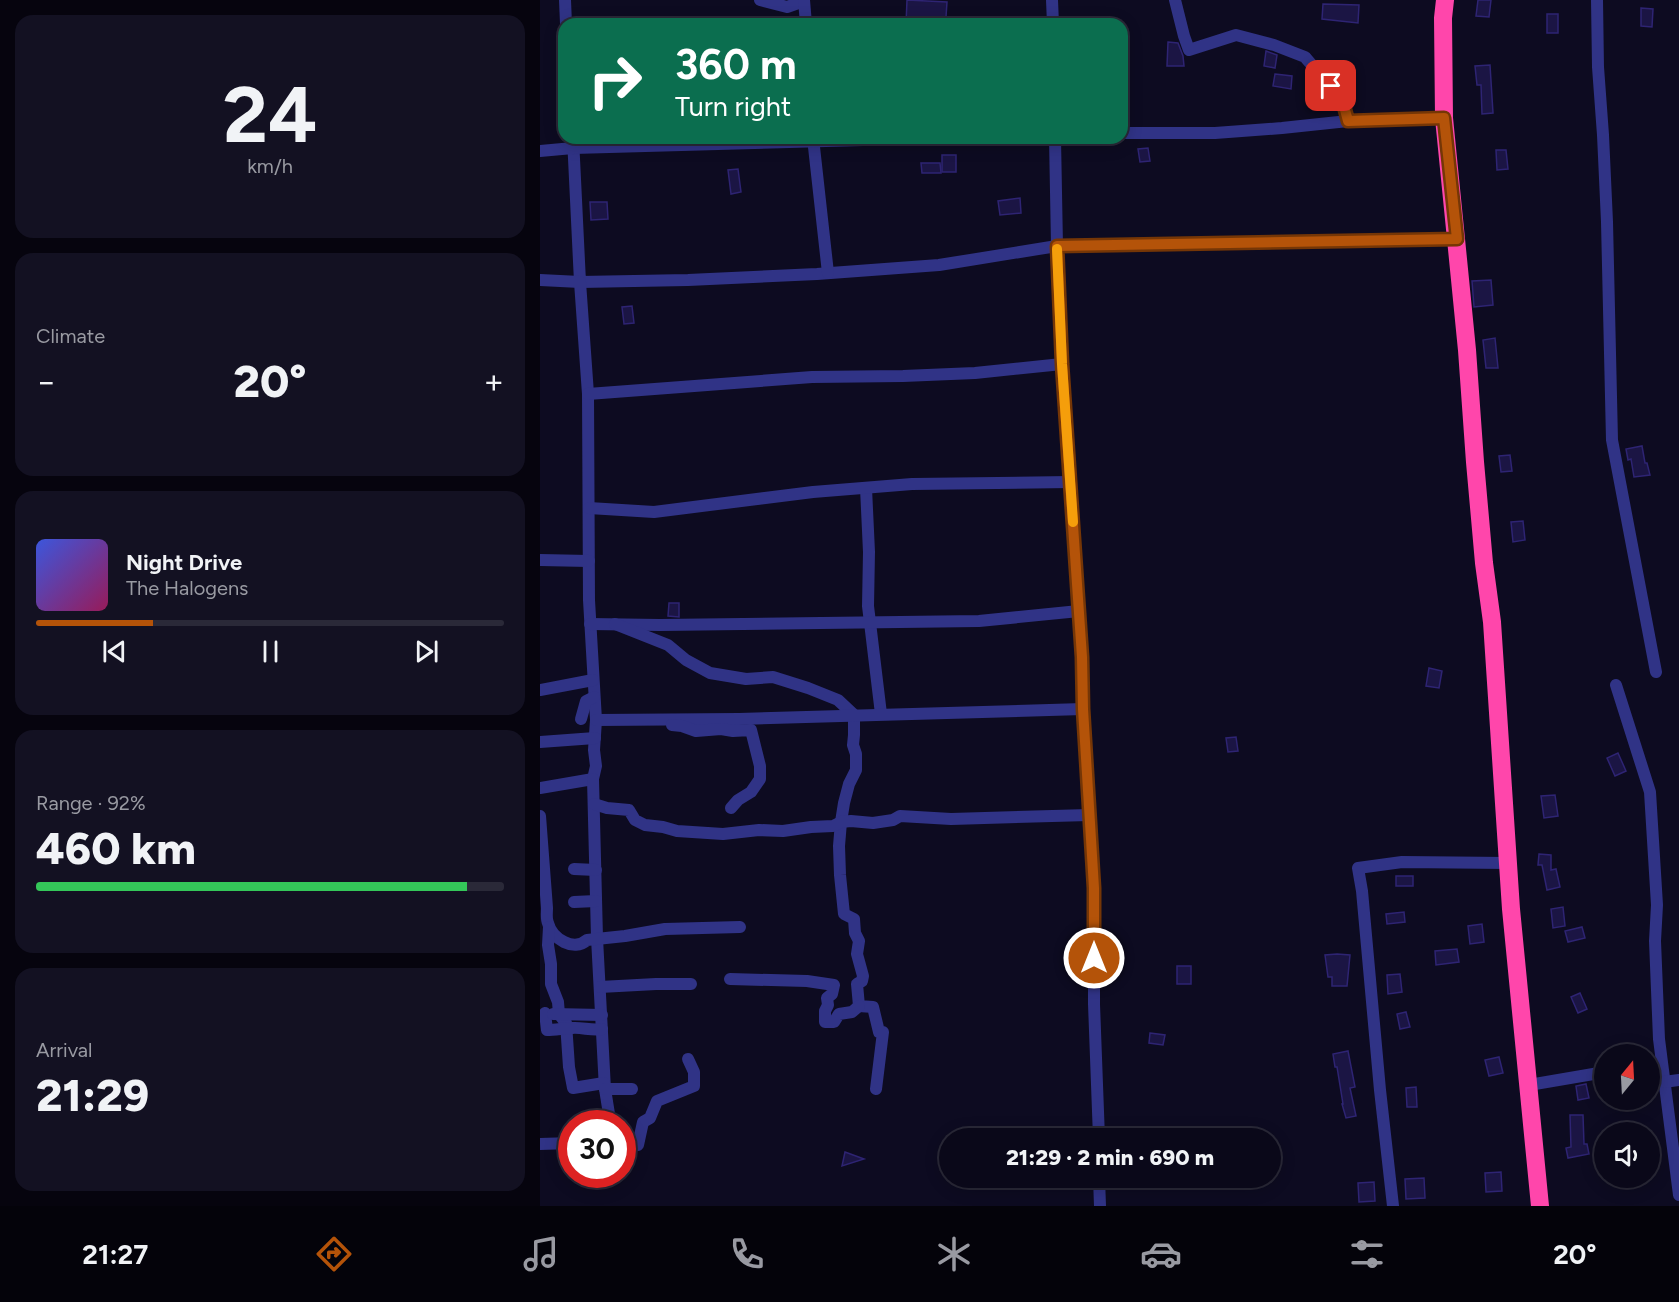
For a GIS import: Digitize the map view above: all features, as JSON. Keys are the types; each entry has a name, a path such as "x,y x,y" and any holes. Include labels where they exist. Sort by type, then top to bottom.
{"highway":[{"path":"1445,0 1443,18 1444,118 1467,350 1483,552 1495,654 1508,863 1540,1206"}],"street":[{"path":"565,0 566,18"},
{"path":"760,0 787,7 804,0 806,18"},
{"path":"1052,0 1053,18"},
{"path":"1175,0 1189,50 1236,35 1274,45 1305,57 1341,95 1348,121"},
{"path":"1597,0 1598,67 1606,211 1612,440 1656,672"},
{"path":"1128,133 1215,133 1348,121 1444,118"},
{"path":"540,151 569,144"},
{"path":"573,144 588,394 590,624 596,720 596,766 593,778 597,938 605,1086 608,1110"},
{"path":"813,144 828,273"},
{"path":"1055,144 1062,364 1082,657 1094,888 1094,1004 1099,1128"},
{"path":"540,280 580,282 688,280 828,273 939,265 1057,246 1457,239"},
{"path":"588,394 812,377 975,373 1062,364"},
{"path":"589,508 654,512 730,501 912,484 1070,482"},
{"path":"866,488 869,552 868,606 881,714"},
{"path":"540,560 589,561"},
{"path":"590,624 979,621 1079,611"},
{"path":"615,624 668,645 686,660 710,673 746,680 773,677 838,700 854,715 852,745 856,754 856,770 849,784 841,822 840,875 844,914 854,920 855,933 859,941 857,954 863,976 862,981 857,984 859,1005"},
{"path":"540,690 593,680"},
{"path":"1616,685 1650,792 1657,906 1658,1044"},
{"path":"581,719 586,701 594,697"},
{"path":"596,720 739,719 1083,709"},
{"path":"612,720 623,725 664,724 682,726 696,731 751,730 760,766 760,779 751,792 738,800 731,808"},
{"path":"540,742 573,744 595,738"},
{"path":"540,788 593,778"},
{"path":"594,804 629,810 635,820 645,825 677,831 723,834 833,826 851,821 873,823 893,820 900,816 951,819 1089,815"},
{"path":"540,816 548,908 551,984 558,1002 559,1014 566,1023 573,1088 605,1086 632,1089"},
{"path":"1393,1206 1358,868 1402,862 1508,863"},
{"path":"574,869 596,870"},
{"path":"574,902 596,901"},
{"path":"549,927 569,945 578,945 597,938 665,929 740,927"},
{"path":"730,979 807,981 834,985 832,993 827,998 825,1022 834,1022 839,1014 852,1012 859,1005"},
{"path":"600,987 691,984"},
{"path":"859,1005 873,1007 879,1032 883,1032 876,1089"},
{"path":"602,1015 542,1013 547,1030 602,1029"},
{"path":"638,1144 643,1122 650,1118 657,1101 694,1086 694,1072 688,1059"},
{"path":"1660,1070 1664,1082 1679,1195"},
{"path":"1529,1085 1594,1074"},
{"path":"1664,1082 1679,1080"},
{"path":"540,1144 558,1143"},
{"path":"1099,1188 1100,1206"}],"building":[{"path":"907,0 947,2 946,17 906,18"},
{"path":"1478,0 1491,0 1489,17 1476,16"},
{"path":"1323,4 1359,5 1358,23 1322,19"},
{"path":"1641,8 1653,9 1652,27 1641,26"},
{"path":"1547,14 1558,14 1558,33 1547,33"},
{"path":"1168,42 1178,43 1184,66 1167,66"},
{"path":"1266,51 1277,55 1275,68 1264,66"},
{"path":"1490,65 1493,113 1482,114 1481,85 1477,85 1475,66"},
{"path":"1275,74 1292,76 1291,89 1273,86"},
{"path":"1148,148 1150,161 1140,162 1138,149"},
{"path":"1496,150 1506,150 1508,169 1497,170"},
{"path":"942,155 956,155 956,172 942,172"},
{"path":"921,163 940,163 941,173 922,173"},
{"path":"738,169 741,192 731,194 728,170"},
{"path":"1020,198 1021,213 1000,215 998,201"},
{"path":"590,202 607,202 608,219 591,220"},
{"path":"1491,280 1493,305 1474,307 1472,281"},
{"path":"632,306 634,323 624,324 622,307"},
{"path":"1495,338 1498,368 1486,368 1483,340"},
{"path":"1642,446 1650,475 1634,477 1631,459 1628,460 1626,449"},
{"path":"1510,455 1512,471 1501,472 1499,456"},
{"path":"1523,521 1525,540 1513,542 1511,522"},
{"path":"669,603 679,603 679,617 668,616"},
{"path":"1429,668 1442,671 1439,688 1426,686"},
{"path":"1236,737 1238,751 1228,752 1226,738"},
{"path":"1618,753 1626,771 1615,776 1607,758"},
{"path":"1555,795 1558,816 1544,818 1541,796"},
{"path":"1539,854 1551,855 1551,870 1556,869 1560,887 1547,890 1542,865 1538,865"},
{"path":"1396,876 1413,876 1413,886 1396,886"},
{"path":"1563,907 1565,926 1553,928 1551,909"},
{"path":"1404,912 1405,922 1387,924 1386,914"},
{"path":"1482,924 1484,942 1470,944 1468,926"},
{"path":"1582,927 1585,938 1568,942 1565,931"},
{"path":"1457,949 1459,962 1436,965 1435,951"},
{"path":"1325,955 1350,955 1347,986 1332,986 1332,977 1328,977"},
{"path":"1177,966 1191,966 1191,984 1177,984"},
{"path":"1400,974 1402,992 1388,994 1387,975"},
{"path":"1580,993 1587,1009 1578,1013 1571,997"},
{"path":"1406,1012 1410,1027 1400,1029 1397,1014"},
{"path":"1150,1033 1165,1035 1163,1045 1149,1043"},
{"path":"1348,1051 1355,1087 1350,1088 1356,1116 1346,1118 1333,1054"},
{"path":"1499,1057 1503,1073 1489,1076 1485,1060"},
{"path":"1586,1084 1589,1098 1578,1100 1576,1086"},
{"path":"1416,1087 1417,1107 1407,1107 1406,1088"},
{"path":"1570,1115 1583,1115 1584,1144 1587,1144 1589,1154 1568,1158 1566,1148 1571,1147"},
{"path":"845,1152 864,1159 842,1166"},
{"path":"1501,1172 1502,1191 1486,1192 1485,1173"},
{"path":"1424,1178 1425,1198 1406,1199 1405,1179"},
{"path":"1374,1182 1375,1201 1359,1202 1358,1183"}],"slow traffic":[{"path":"1057,249 1073,522"}],"route":[{"path":"1094,958 1094,888 1082,657 1062,364 1057,246 1457,239 1444,118 1348,121 1341,95 1331,86"}]}
